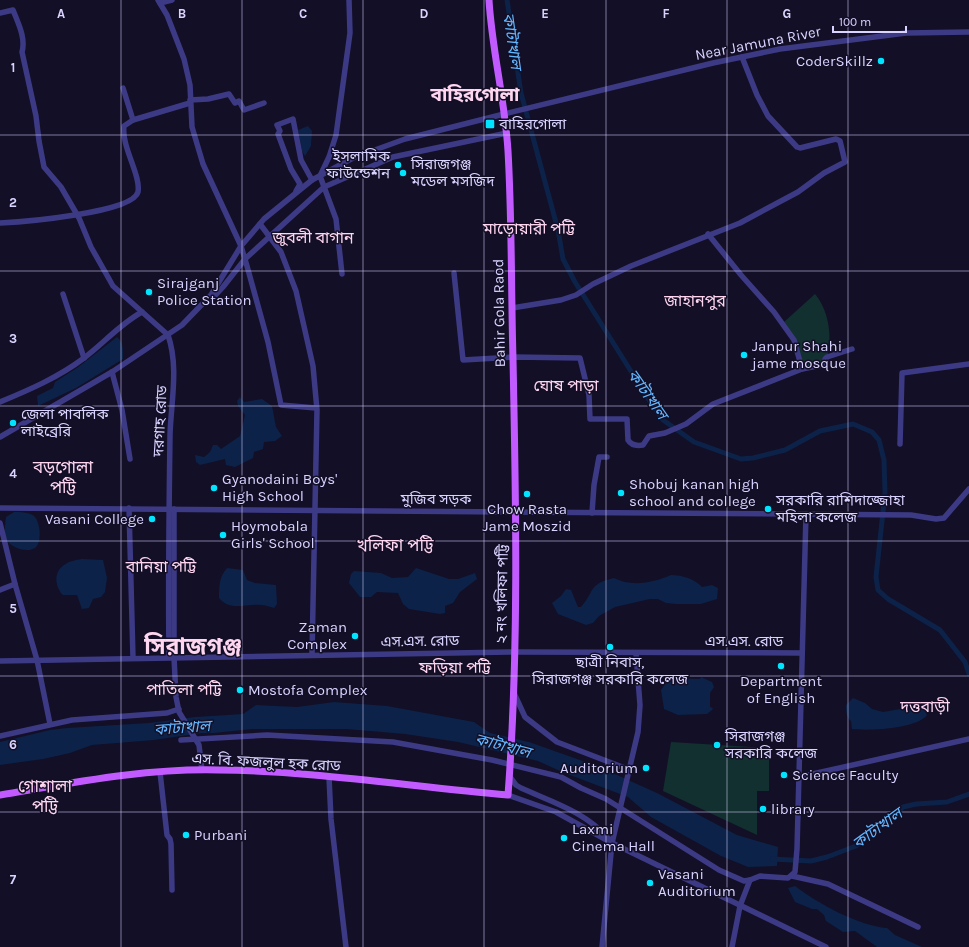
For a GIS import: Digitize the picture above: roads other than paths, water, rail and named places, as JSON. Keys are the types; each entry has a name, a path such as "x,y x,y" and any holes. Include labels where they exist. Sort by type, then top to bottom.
{"main road":[{"name":"Bahir Gola Raod","path":"489,0 507,113 517,512"},
{"name":"২ নং খলিফা পট্টি","path":"508,795 513,725 517,512"},
{"name":"এস. বি. ফজলুল হক রোড","path":"0,795 75,782 160,772 202,770 274,772 508,795"}],"street":[{"path":"172,0 159,2 167,15 184,59 190,85 192,127 200,156 241,246 268,342 281,405 316,408"},
{"path":"342,274 336,219 320,176 329,157 336,135 350,33 349,0"},
{"path":"0,13 13,10 22,36 24,44 22,52 36,116 44,167 61,187 78,216 92,247 113,286 168,335"},
{"name":"Near Jamuna River","path":"199,309 222,280 241,246 260,224 293,194 312,180 353,158 380,147 555,101 789,47 906,33 969,32"},
{"path":"512,308 561,300 576,295 631,266 670,252 708,234 740,223 798,192 824,173 846,161 840,141 836,139 800,148 797,147 768,116 757,96 742,57"},
{"path":"123,88 133,120"},
{"path":"0,223 78,216 122,203 136,196 138,191 124,130 124,126 133,120 190,101 208,99 229,94 235,103 239,101 244,110 264,103"},
{"path":"293,194 300,184 288,160 278,134 280,131 277,124 293,119 301,160 312,180"},
{"path":"0,437 112,372 182,325 223,287 245,259 324,187 393,157 507,133"},
{"path":"260,224 281,252 296,291 313,366 316,408 312,654"},
{"path":"708,234 744,279 774,312 794,340 802,369"},
{"path":"454,273 463,360 512,357 580,358 589,395 590,419 626,419 628,440 630,443 643,445 650,436 665,433 686,424 713,404 802,369 826,364 825,359 827,357 852,349"},
{"path":"63,294 84,358"},
{"path":"0,402 33,388 84,358 129,319 142,312"},
{"name":"দরগাহ রোড","path":"168,335 171,344 174,377 170,417 171,657 179,711"},
{"path":"900,444 902,373 969,364"},
{"path":"112,372 122,410 130,458"},
{"path":"592,512 594,486 599,457 606,458"},
{"name":"মুজিব সড়ক","path":"0,508 911,515 936,519 944,518 969,489"},
{"path":"129,508 134,658"},
{"path":"793,874 797,849 806,514"},
{"path":"0,522 15,584 37,660 50,724"},
{"path":"0,590 15,584"},
{"name":"এস.এস. রোড","path":"0,661 312,654 514,652 802,654"},
{"path":"602,947 612,843 630,772 638,732 640,705 636,653"},
{"path":"514,693 525,718 557,742 630,772"},
{"path":"0,736 72,720 179,711 197,741 202,770"},
{"path":"181,740 267,735 393,742 492,760 561,777 606,799 719,870 744,880 750,880 760,876 785,878 793,874 828,884 918,927"},
{"path":"799,777 969,739"},
{"path":"160,772 166,835 170,839 171,844 172,890"},
{"path":"330,777 331,819 346,947"},
{"path":"510,777 516,786 558,804 589,820 612,843"},
{"path":"508,795 556,812 612,843 826,947"},
{"path":"556,812 558,804"},
{"path":"732,947 740,906 750,880"}],"water":[{"path":"308,126 312,131 311,146 305,156 302,151 298,130"},
{"path":"117,337 122,344 123,359 76,388 38,406 37,396 53,388 55,382 77,368"},
{"path":"240,397 244,402 262,399 272,406 276,427 282,436 275,441 264,442 263,449 254,452 253,458 235,467 226,465 225,459 200,465 196,462 195,455 204,457 210,452 213,445 217,445 221,449 240,436 245,415 238,406 237,401"},
{"path":"14,512 28,513 33,515 37,520 40,536 38,544 33,549 20,549 11,545 6,539 6,517"},
{"path":"82,559 103,560 107,578 105,592 101,597 93,599 89,608 82,609 77,595 63,595 58,588 56,580 60,568 70,562"},
{"path":"227,568 243,570 247,580 255,583 276,585 277,604 274,608 263,605 234,606 229,605 219,598 221,578"},
{"path":"416,568 449,579 458,579 475,573 477,579 460,592 453,603 445,606 445,613 440,614 409,609 403,604 398,593 377,592 371,597 360,597 349,583 351,574 354,571 381,573 392,578 408,577"},
{"path":"671,575 688,578 702,587 712,585 718,588 717,599 701,604 676,604 666,603 658,599 650,599 615,607 599,616 593,623 586,625 558,614 552,603 561,596 566,589 571,590 578,607 581,607 593,589 606,580 614,578 621,581 642,583"},
{"path":"701,677 712,682 714,687 710,693 710,707 713,708 712,710 707,714 678,715 664,709 661,690 666,683 665,678 700,679"},
{"path":"853,698 865,703 872,709 883,712 906,708 917,702 921,703 927,715 922,720 903,726 869,730 852,729 851,721 847,714 846,705"},
{"path":"334,702 387,706 474,722 490,733 529,742 597,766 657,793 737,835 778,847 777,866 748,867 721,856 651,817 628,797 562,772 538,761 458,742 405,734 346,729 252,729 92,745 70,753 43,759 0,765 0,742 50,730 149,723 195,717 243,714 256,705 297,707"},
{"path":"795,886 804,893 839,913 864,923 887,928 895,935 922,947 877,947 855,931 843,932 826,921 824,915 817,909 812,909 795,902 788,888"}],"waterway":[{"name":"কাটাখাল","path":"507,0 521,93 558,230 563,259 575,282 649,400 663,420 694,442 741,459 753,458 785,450 820,431 853,424 872,432 879,440 884,460 885,493 876,577 878,590 888,599 940,630 965,662 969,674"},
{"name":"কাটাখাল","path":"772,859 811,861 827,857 856,846 903,807 916,804 947,802 969,794"}],"place":[{"name":"CoderSkillz","path":"881,61"},
{"name":"বাহিরগোলা","path":"490,124"},
{"name":"ইসলামিক ফাউন্ডেশন","path":"398,165"},
{"name":"সিরাজগঞ্জ মডেল মসজিদ","path":"403,173"},
{"name":"Sirajganj Police Station","path":"149,292"},
{"name":"Janpur Shahi jame mosque","path":"744,355"},
{"name":"জেলা পাবলিক লাইব্রেরি","path":"13,423"},
{"name":"Gyanodaini Boys' High School","path":"214,488"},
{"name":"Shobuj kanan high school and college","path":"621,493"},
{"name":"Chow Rasta Jame Moszid","path":"527,494"},
{"name":"সরকারি রাশিদাজ্জোহা মহিলা কলেজ","path":"768,509"},
{"name":"Vasani College","path":"152,519"},
{"name":"Hoymobala Girls' School","path":"223,535"},
{"name":"Zaman Complex","path":"355,636"},
{"name":"ছাত্রী নিবাস, সিরাজগঞ্জ সরকারি কলেজ","path":"610,647"},
{"name":"Department of English","path":"781,666"},
{"name":"Mostofa Complex","path":"240,690"},
{"name":"সিরাজগঞ্জ সরকারি কলেজ","path":"717,745"},
{"name":"Auditorium","path":"646,768"},
{"name":"Science Faculty","path":"784,775"},
{"name":"library","path":"763,809"},
{"name":"Purbani","path":"186,835"},
{"name":"Laxmi Cinema Hall","path":"564,838"},
{"name":"Vasani Auditorium","path":"650,883"}],"district":[{"name":"বাহিরগোলা","path":"475,94"},
{"name":"মাড়োয়ারী পট্টি","path":"529,228"},
{"name":"জুবলী বাগান","path":"313,237"},
{"name":"জাহানপুর","path":"695,300"},
{"name":"ঘোষ পাড়া","path":"566,385"},
{"name":"বড়গোলা পট্টি","path":"63,477"},
{"name":"খলিফা পট্টি","path":"395,545"},
{"name":"বানিয়া পট্টি","path":"161,566"},
{"name":"সিরাজগঞ্জ","path":"193,646"},
{"name":"ফড়িয়া পট্টি","path":"455,667"},
{"name":"পাতিলা পট্টি","path":"184,689"},
{"name":"দত্তবাড়ী","path":"925,706"},
{"name":"গোশালা পট্টি","path":"45,796"}]}
